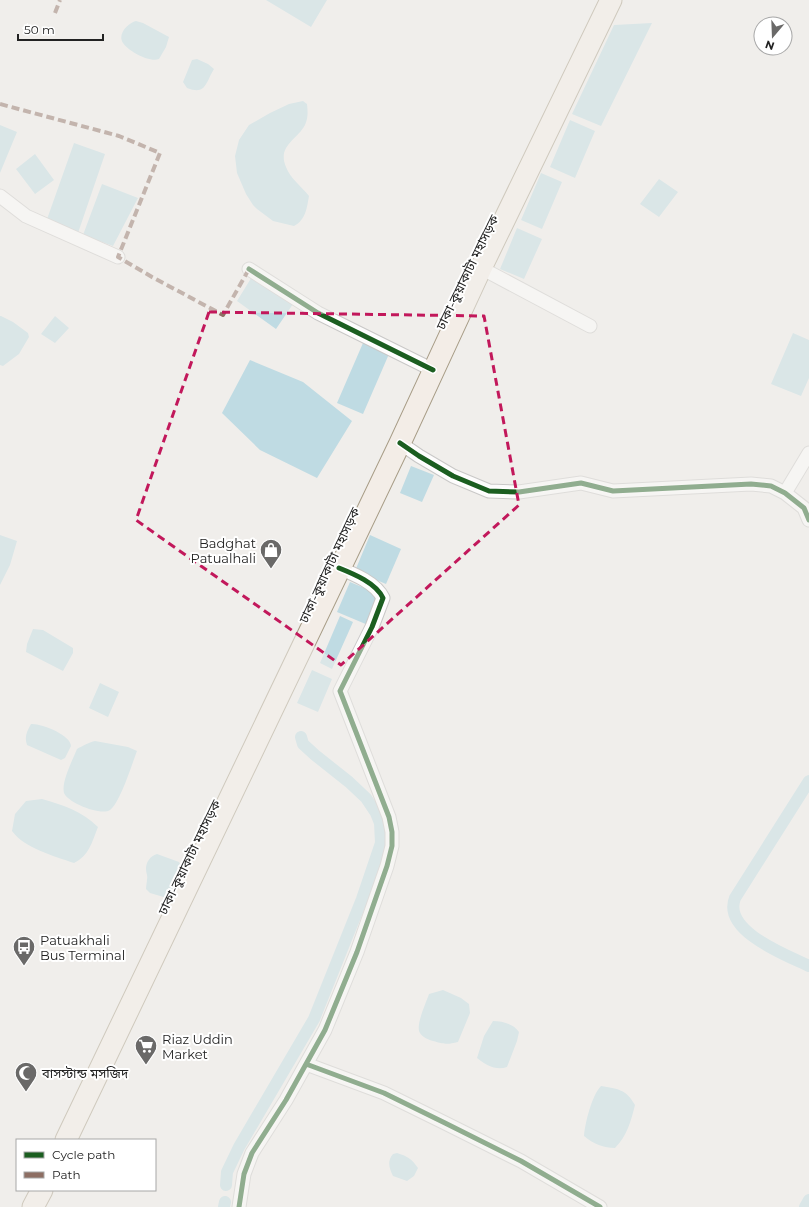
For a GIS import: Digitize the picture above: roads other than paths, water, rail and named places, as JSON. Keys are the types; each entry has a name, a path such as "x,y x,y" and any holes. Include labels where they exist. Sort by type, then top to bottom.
{"main road":[{"name":"ঢাকা-কুয়াকাটা মহাসড়ক","path":"66,1139 400,443 481,268 611,0"},
{"path":"33,1207 41,1191"}],"street":[{"path":"0,196 26,216 118,257"},
{"path":"481,268 590,326"},
{"path":"250,269 318,313 433,370"},
{"path":"400,443 453,476 490,491 519,492 581,483 613,490 751,484 771,486 785,493 804,508 809,520"},
{"path":"785,493 809,453"},
{"path":"239,1207 244,1174 252,1153 286,1100 324,1030 357,952 387,866 392,846 392,832 389,817 340,692 372,627 383,598 378,591 360,576 339,568"},
{"path":"306,1064 384,1093 405,1103 521,1161 600,1207"}],"water":[{"path":"266,0 327,0 311,27"},
{"path":"136,21 143,23 169,37 166,47 159,59 155,60 140,56 123,43 121,36 124,29"},
{"path":"652,23 601,126 572,114 614,25"},
{"path":"197,59 208,64 214,69 207,83 202,89 193,90 187,88 183,82 192,60"},
{"path":"303,101 307,104 308,115 305,125 286,148 284,154 284,160 288,171 293,179 309,196 307,209 303,217 294,226 273,221 253,205 246,194 237,173 235,156 239,140 249,125 289,104"},
{"path":"570,120 595,131 575,178 550,167"},
{"path":"0,125 17,132 0,173"},
{"path":"74,143 105,154 78,233 46,222"},
{"path":"35,154 54,180 35,194 16,169"},
{"path":"541,173 562,182 542,229 521,220"},
{"path":"659,179 678,192 659,217 640,204"},
{"path":"102,184 138,198 113,246 83,235"},
{"path":"517,228 542,239 524,279 500,269"},
{"path":"253,275 293,304 276,329 237,301"},
{"path":"0,316 13,322 28,333 29,337 19,354 3,366 0,365"},
{"path":"55,316 69,328 55,343 41,334"},
{"path":"793,333 809,340 809,378 801,396 771,384"},
{"path":"363,343 389,354 363,414 337,403"},
{"path":"250,360 303,382 352,421 317,478 260,450 222,413"},
{"path":"411,466 434,475 422,502 400,493"},
{"path":"0,535 17,541 10,565 0,585"},
{"path":"370,535 401,549 386,584 355,571"},
{"path":"350,582 381,595 368,625 337,612"},
{"path":"340,616 353,622 332,669 320,663"},
{"path":"33,629 43,630 73,648 73,653 63,671 26,652 27,644"},
{"path":"312,670 332,679 318,712 297,703"},
{"path":"100,683 119,692 108,717 89,708"},
{"path":"31,724 41,725 55,730 70,742 71,746 65,758 61,760 27,745 26,734"},
{"path":"95,741 128,747 137,751 118,800 110,810 106,811 85,808 72,801 64,793 64,783 77,749"},
{"path":"42,799 65,806 79,813 92,821 98,827 87,852 83,857 74,863 32,847 17,837 12,831 15,814 26,801"},
{"path":"157,854 179,862 182,868 180,877 167,898 150,893 146,889 147,864 150,858"},
{"path":"443,990 461,998 469,1004 470,1013 458,1042 451,1044 428,1039 421,1034 419,1030 420,1020 429,994"},
{"path":"493,1021 508,1024 517,1029 519,1032 507,1067 491,1067 477,1058 484,1036"},
{"path":"601,1086 625,1093 635,1105 626,1133 615,1148 599,1145 584,1136 587,1117 592,1102"},
{"path":"397,1153 409,1158 418,1168 414,1176 407,1181 393,1176 390,1170 390,1159 393,1154"}],"waterway":[{"path":"226,1185 227,1172 239,1147 314,1019 362,899 381,843 380,823 376,813 366,798 303,744 301,737"},
{"path":"809,781 735,898 734,910 738,921 758,940 809,966"},
{"path":"805,1207 809,1200"},
{"path":"224,1207 225,1202"}],"place":[{"name":"Badghat Patualhali","path":"271,570"},
{"name":"Patuakhali Bus Terminal","path":"24,966"},
{"name":"Riaz Uddin Market","path":"146,1066"},
{"name":"বাসস্টান্ড মসজিদ","path":"26,1092"}]}
